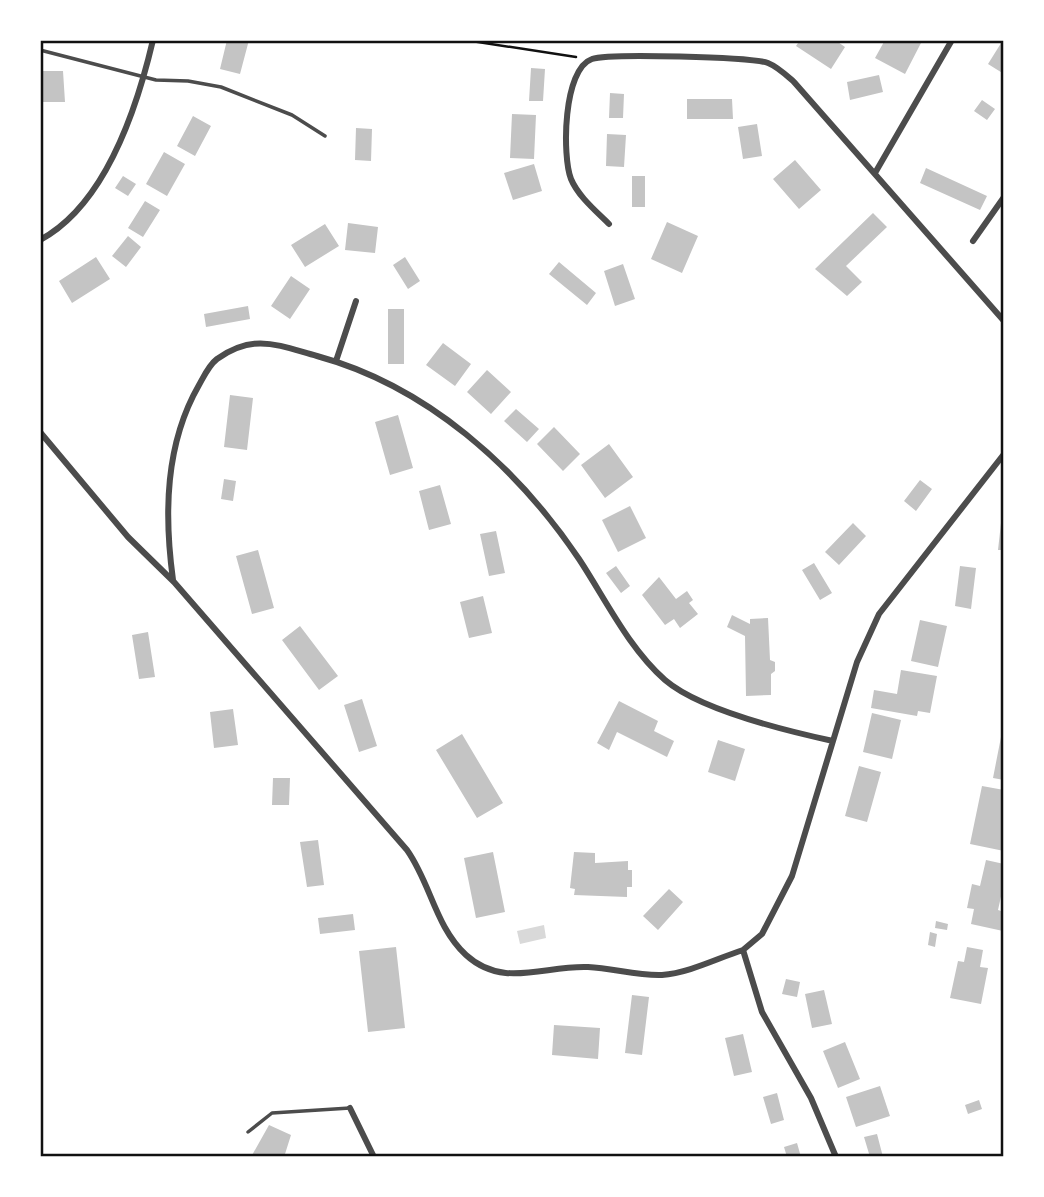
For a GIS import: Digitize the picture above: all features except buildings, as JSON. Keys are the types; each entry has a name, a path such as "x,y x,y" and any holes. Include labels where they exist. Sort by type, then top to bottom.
{"street":[{"path":"40,240 75,215 92,192 118,145 144,77 153,40"},
{"path":"875,173 952,40"},
{"path":"609,224 572,181 567,163 572,84 580,69 591,59 635,57 769,64 794,82 1004,321"},
{"path":"972,241 1004,197"},
{"path":"336,361 356,301"},
{"path":"174,582 169,549 169,486 182,424 207,370 214,361 245,343 273,344 336,361 427,405 458,427 510,475 568,543 642,656 679,691 742,715 833,741"},
{"path":"40,432 128,537 174,582 407,850 422,874 438,917 451,939 485,970 507,974 590,967 663,975 743,950 762,934 785,894 858,662 879,614 1004,454"},
{"path":"743,950 762,1012 811,1098 836,1157"},
{"path":"350,1108 374,1157"}],"lane":[{"path":"40,50 144,77 188,80 220,88 292,115 325,136"},
{"path":"248,1132 272,1113 350,1108"}],"path":[{"path":"465,40 591,59"}],"shaded area":[{"path":"544,925 546,938 520,944 517,931"}]}
